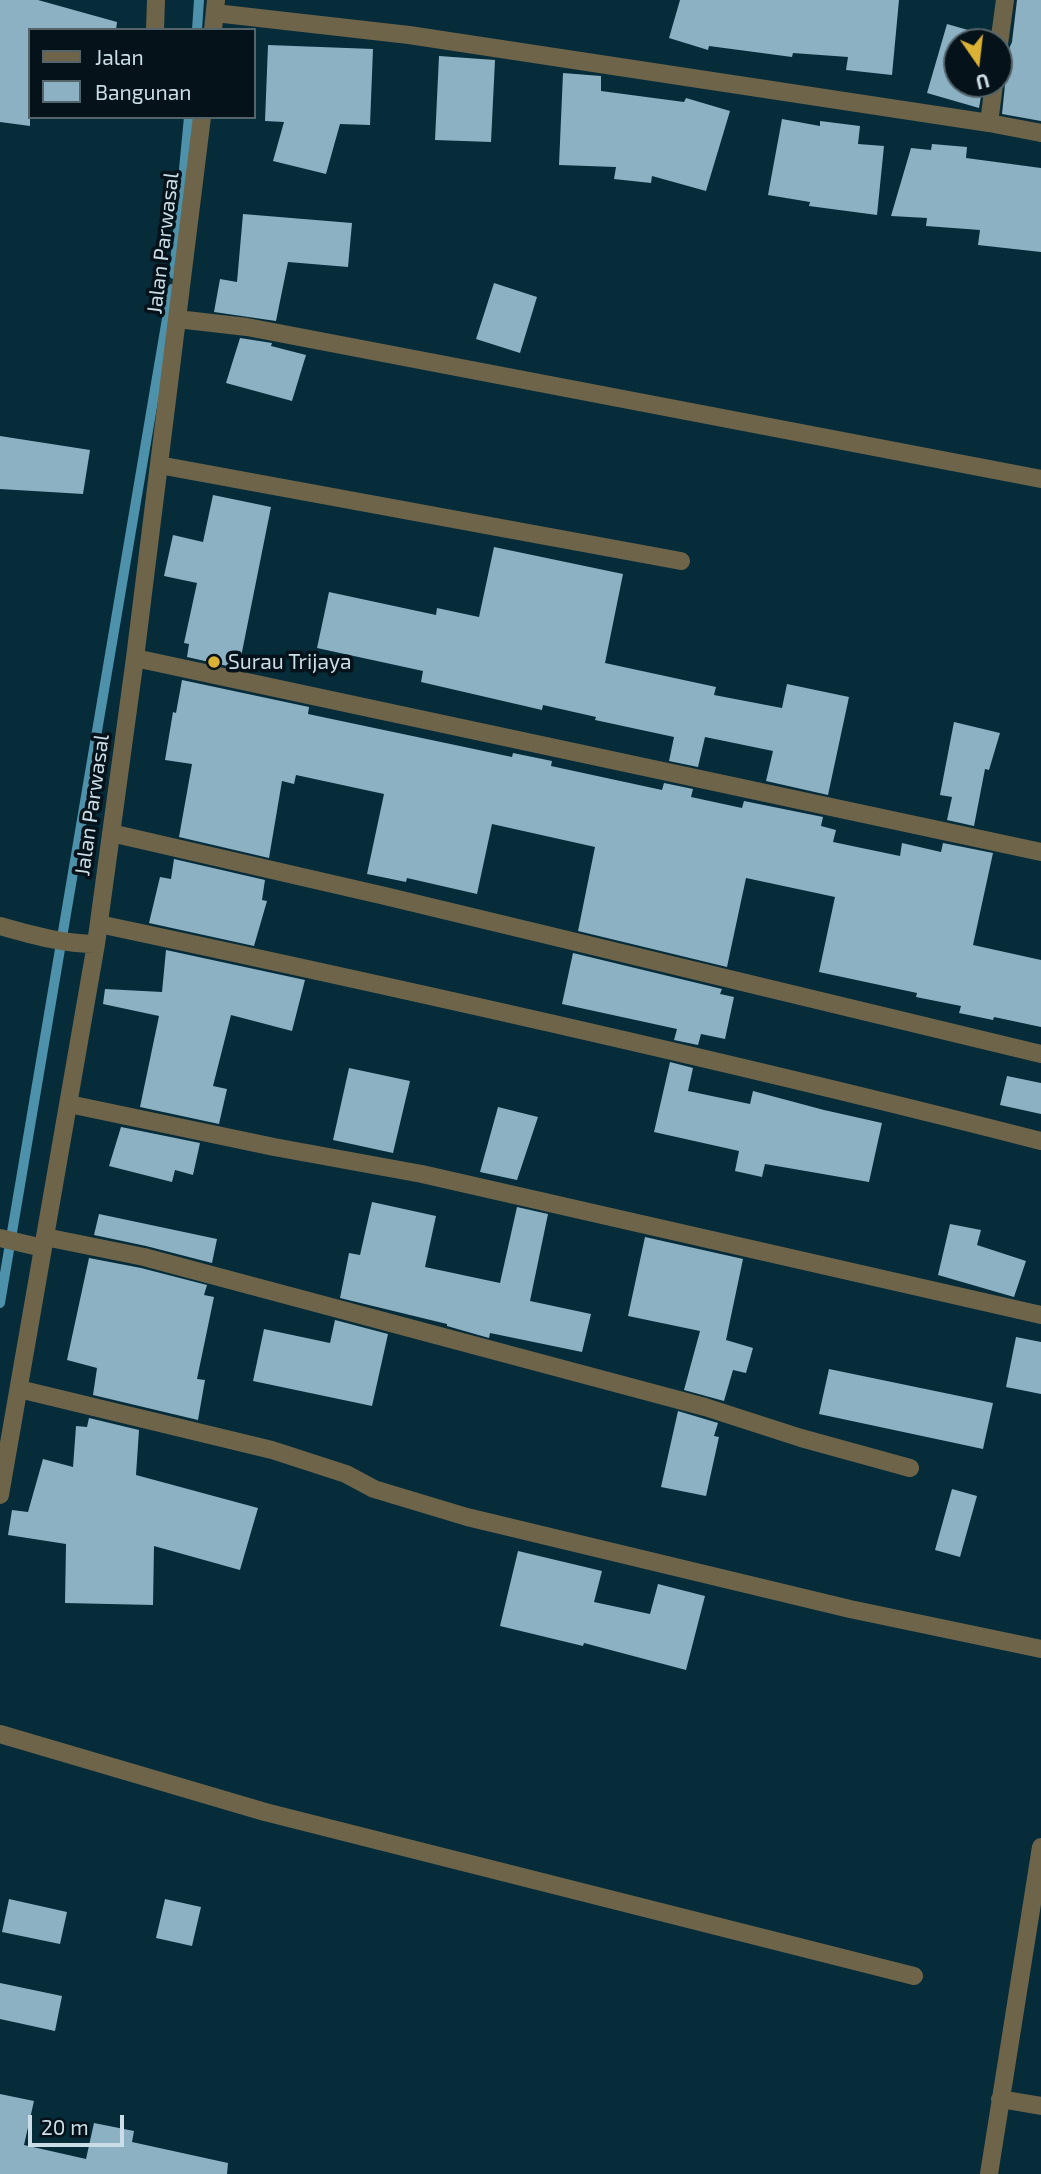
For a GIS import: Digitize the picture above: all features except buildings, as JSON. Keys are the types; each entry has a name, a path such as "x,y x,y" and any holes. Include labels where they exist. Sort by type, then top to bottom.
{"street":[{"path":"155,28 156,0"},
{"path":"1001,28 1005,0"},
{"path":"215,14 409,35 989,123 1041,134"},
{"path":"989,123 992,98"},
{"name":"Jalan Parwasal","path":"0,1495 19,1389 39,1243 69,1104 99,924 202,119"},
{"path":"177,318 247,327 1041,479"},
{"path":"159,466 681,561"},
{"path":"135,658 1041,852"},
{"path":"111,833 1041,1054"},
{"path":"99,924 433,997 1041,1141"},
{"path":"0,926 41,938 75,944 96,944"},
{"path":"69,1104 274,1147 422,1174 1041,1315"},
{"path":"0,1238 144,1257 705,1407 801,1438 910,1468"},
{"path":"19,1389 272,1450 346,1474 374,1489 467,1517 850,1609 1041,1649"},
{"path":"0,1734 265,1812 915,1976"},
{"path":"989,2174 1000,2099 1033,1962 1041,1847"},
{"path":"1000,2099 1041,2106"}],"waterway":[{"path":"197,28 199,0"},
{"path":"174,274 189,119"},
{"path":"0,1303 172,289"}],"place":[{"name":"Surau Trijaya","path":"214,662"}]}
